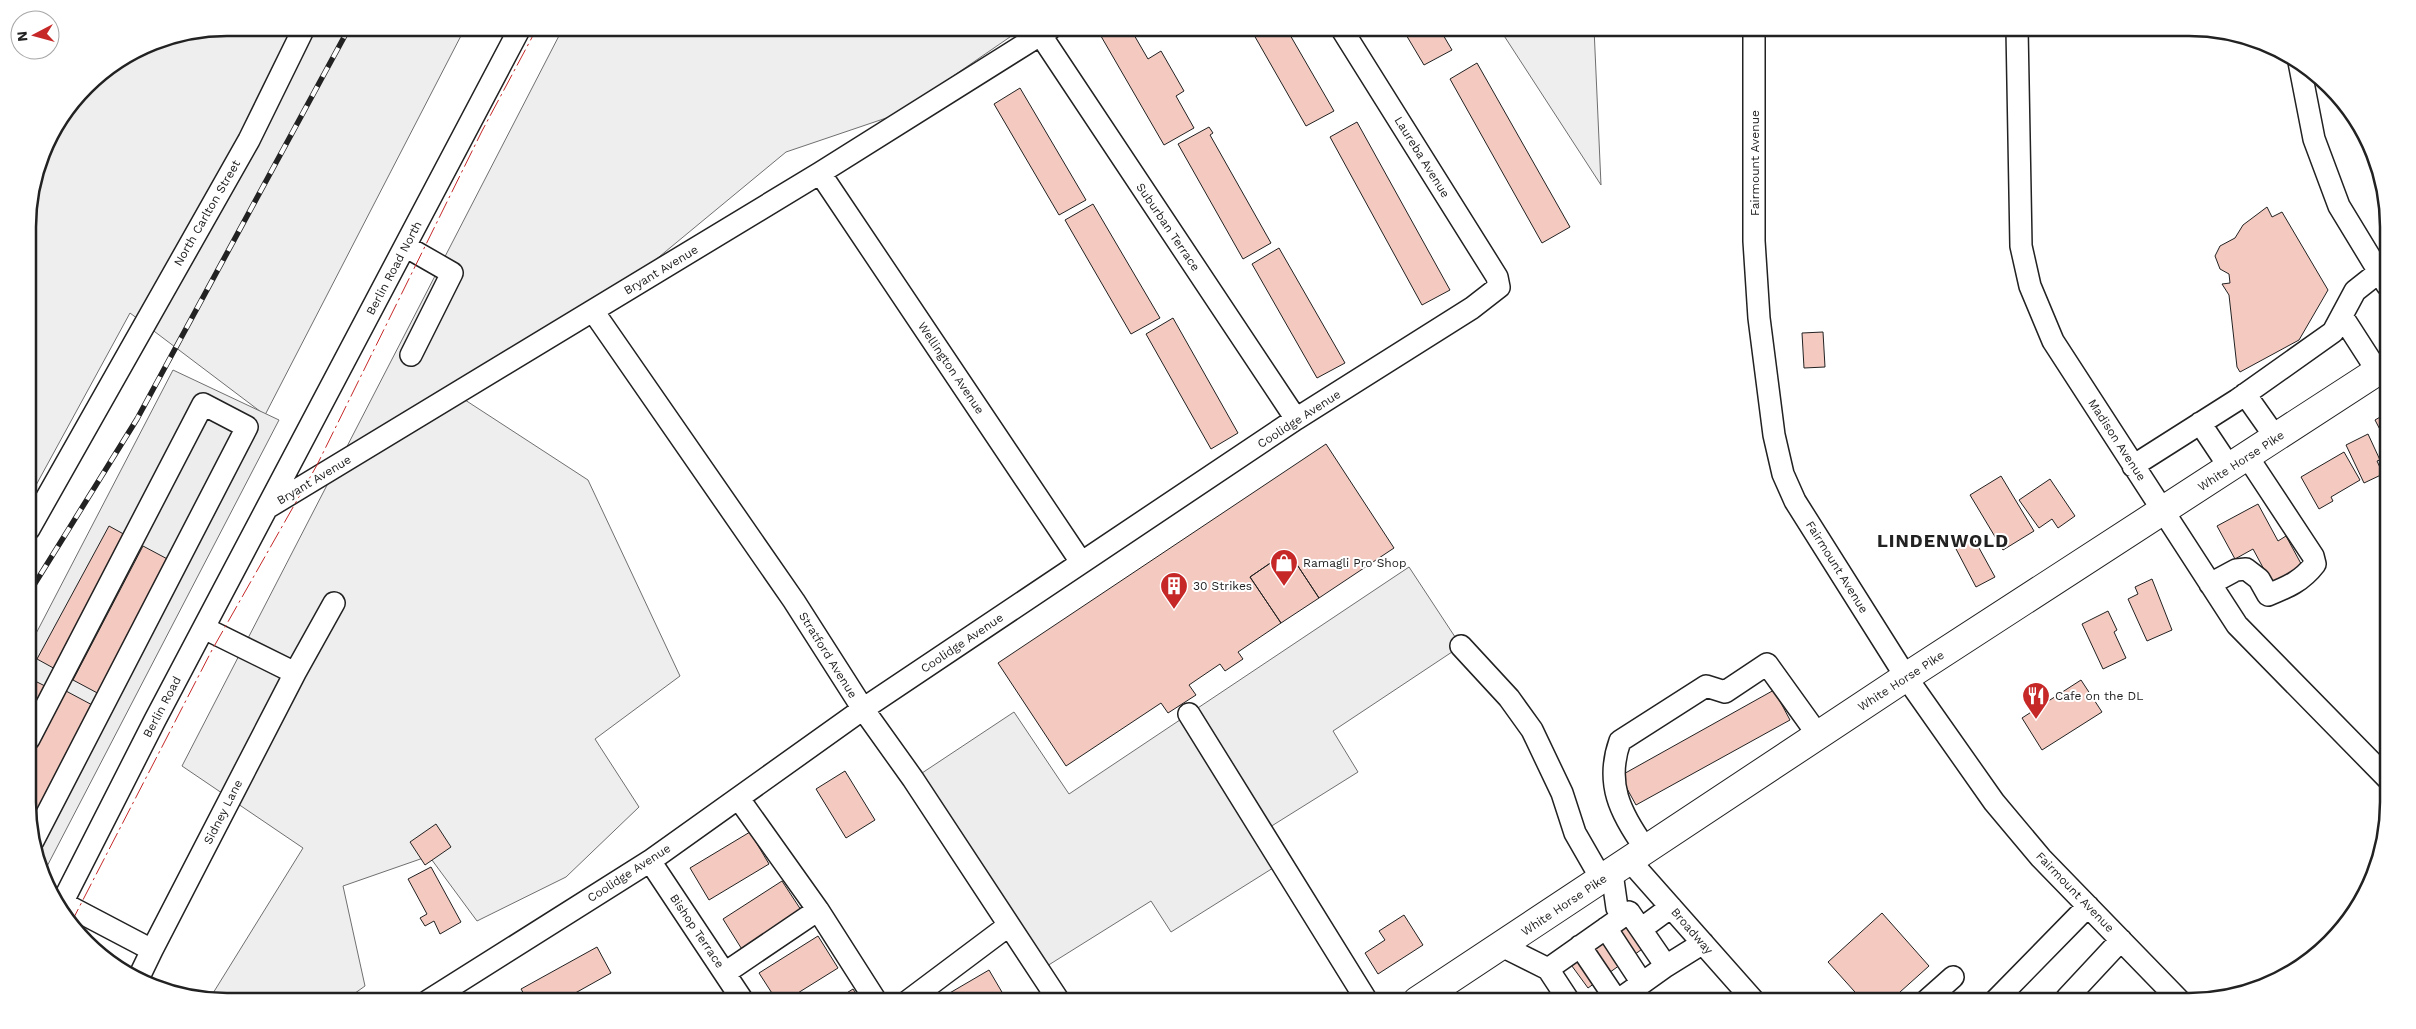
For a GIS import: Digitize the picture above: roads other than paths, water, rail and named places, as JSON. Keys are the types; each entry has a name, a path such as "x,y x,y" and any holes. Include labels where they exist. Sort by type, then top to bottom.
{"highway":[{"name":"White Horse Pike","path":"1429,993 1906,677 2164,512 2380,369"}],"street":[{"name":"North Carlton Street","path":"36,517 249,140 300,36"},
{"name":"Berlin Road North","path":"267,508 516,36"},
{"name":"Bryant Avenue","path":"267,508 820,173 1037,36"},
{"name":"Suburban Terrace","path":"1048,36 1296,419"},
{"name":"Laureba Avenue","path":"1346,36 1497,277 1498,288"},
{"name":"Fairmount Avenue","path":"1754,36 1754,241 1759,318 1774,436 1783,474 1795,500 1906,677 1994,802 2041,858 2172,993"},
{"name":"Madison Avenue","path":"2017,36 2021,246 2030,286 2053,342 2237,625 2380,771"},
{"path":"2301,73 2314,139 2339,206 2380,273"},
{"name":"Wellington Avenue","path":"820,173 1082,562"},
{"path":"405,246 452,273 411,355"},
{"path":"2133,466 2245,394 2333,332 2355,291 2380,279"},
{"name":"Coolidge Avenue","path":"442,993 650,861 863,709 1296,419 1472,308 1498,288"},
{"name":"Stratford Avenue","path":"592,311 794,601 863,709 913,779 1054,993"},
{"path":"2342,316 2380,365"},
{"path":"2245,394 2276,438"},
{"path":"36,726 203,404 247,427 39,830"},
{"path":"2200,423 2238,462 2313,556 2315,564 2293,586 2268,595 2259,579 2246,569 2236,570 2210,584"},
{"name":"Berlin Road","path":"62,897 267,508"},
{"name":"Sidney Lane","path":"141,972 295,673 334,603"},
{"path":"204,628 295,673"},
{"path":"1461,646 1509,698 1532,730 1562,794 1575,834 1622,865"},
{"path":"1642,983 1614,922 1622,865 1636,836 1620,805 1614,786 1612,772 1620,741 1706,686 1725,692 1767,664 1818,735"},
{"path":"1189,714 1362,993"},
{"path":"739,799 818,910 871,993"},
{"name":"Bishop Terrace","path":"650,861 739,993"},
{"name":"Broadway","path":"1622,865 1672,907 1747,993"},
{"path":"2003,993 2088,906"},
{"path":"68,907 152,950"},
{"path":"1641,929 1672,907"},
{"path":"725,973 818,910"},
{"path":"1548,969 1629,912 1666,966"},
{"path":"919,993 1008,926"},
{"path":"2072,993 2121,940"},
{"path":"1628,993 1703,943"},
{"path":"1502,946 1548,969 1564,993"},
{"path":"1580,946 1612,993"},
{"path":"1935,993 1953,977"}],"railway":[{"path":"36,582 137,419 345,36"}],"place":[{"name":"Ramagli Pro Shop","path":"1284,587"},
{"name":"30 Strikes","path":"1174,610"},
{"name":"Cafe on the DL","path":"2036,720"}],"district":[{"name":"LINDENWOLD","path":"1943,540"}]}
